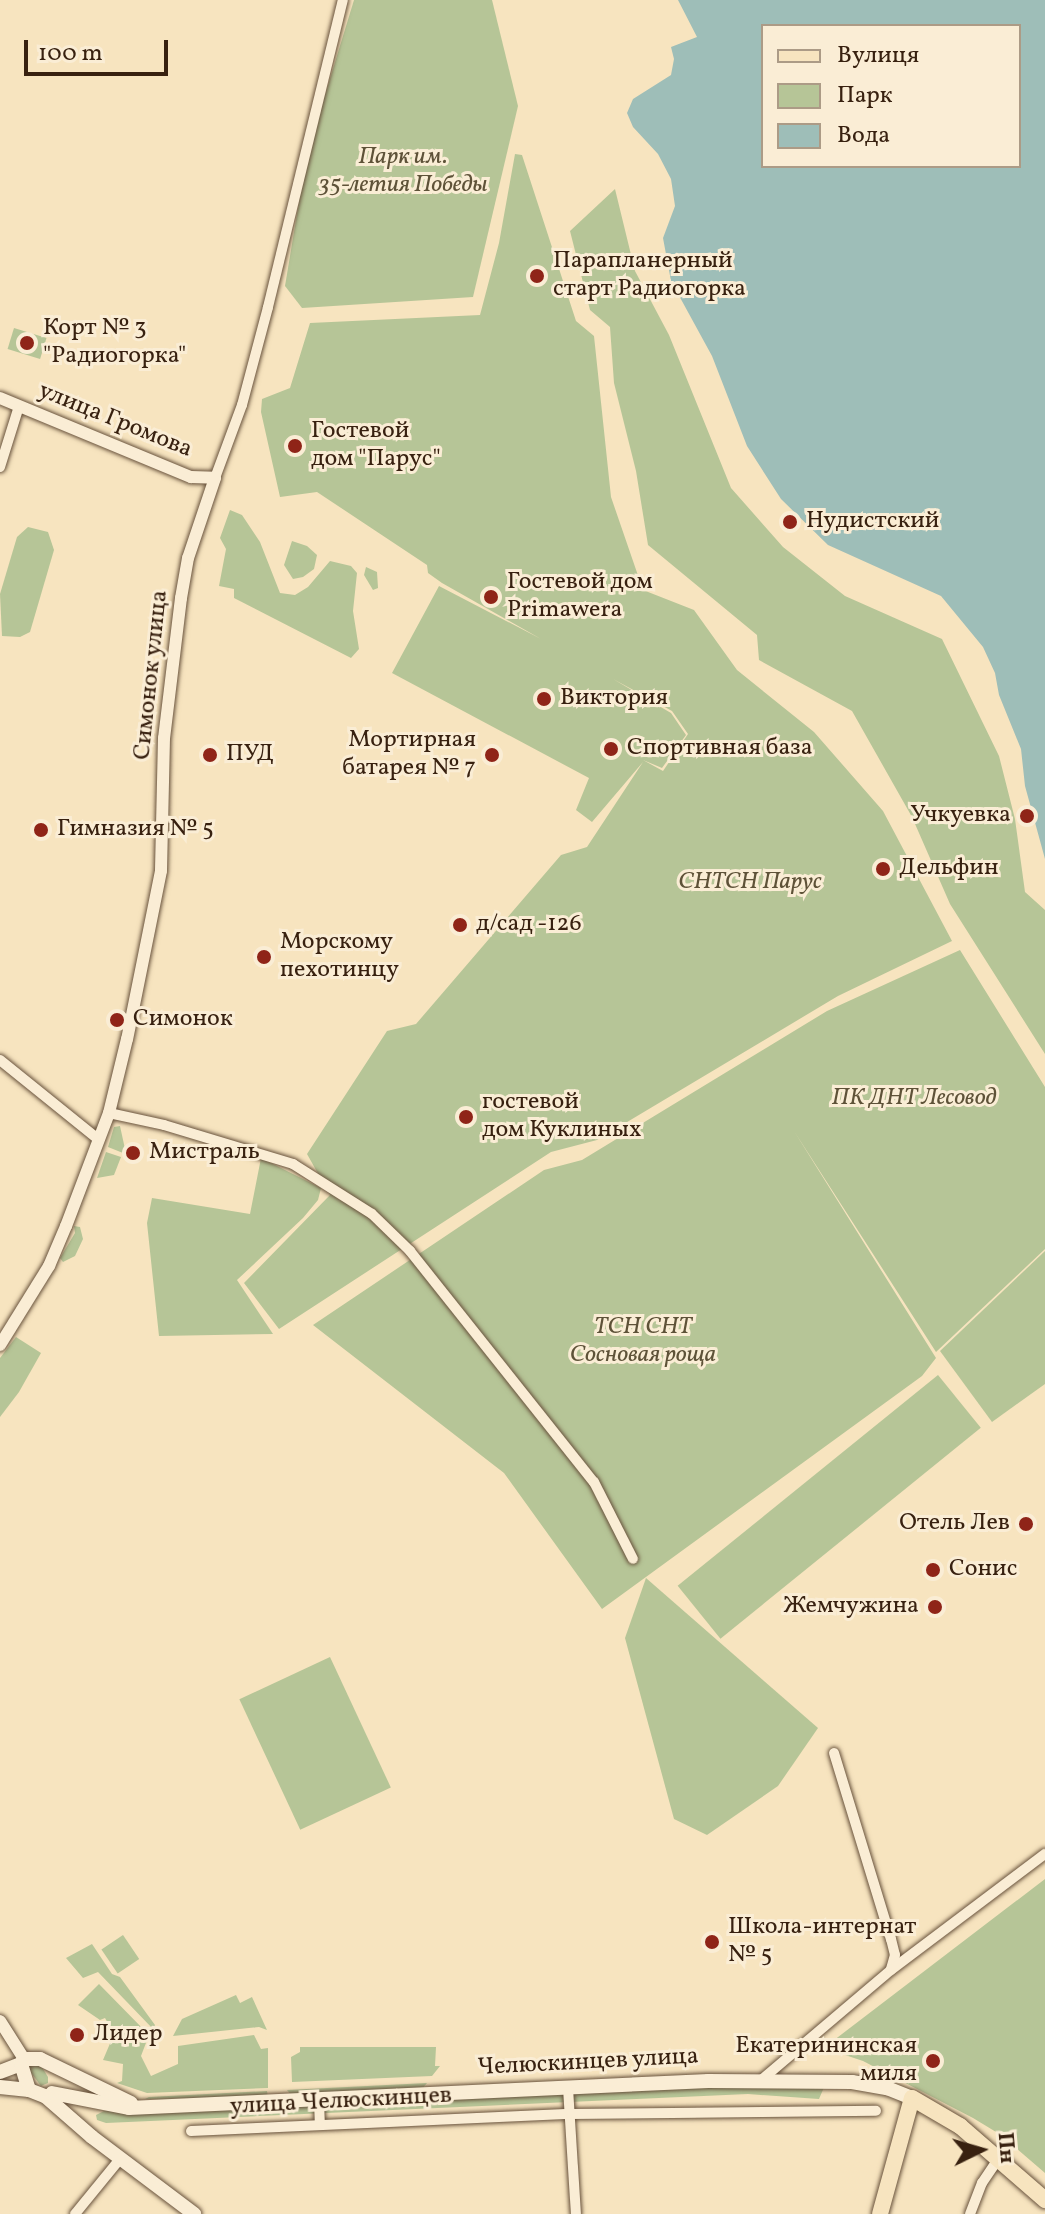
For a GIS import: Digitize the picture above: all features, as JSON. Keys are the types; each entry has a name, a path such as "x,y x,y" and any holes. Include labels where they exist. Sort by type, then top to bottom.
{"main road":[{"path":"0,2072 22,2062 40,2059 143,2107"},
{"path":"22,2062 29,2090"},
{"path":"48,2095 56,2079 52,2065"},
{"name":"Челюскинцев улица","path":"143,2107 760,2081 852,2082 912,2098 960,2126 1045,2200"},
{"path":"0,2087 121,2108 143,2107"},
{"path":"48,2095 120,2159 194,2214"},
{"path":"880,2214 912,2098"}],"street":[{"name":"Симонок улица","path":"0,1345 5,1330 49,1266 109,1113 138,994 161,871 164,738 188,558 242,405 261,337 343,0"},
{"name":"улица Громова","path":"0,398 191,477 215,478"},
{"path":"0,467 19,406"},
{"path":"0,1060 99,1140"},
{"path":"109,1113 164,1125 293,1164 372,1214 410,1251 594,1482 633,1559"},
{"path":"834,1753 893,1947 891,1970"},
{"path":"760,2081 891,1970 1045,1854"},
{"path":"0,2021 22,2062"},
{"path":"568,2088 576,2214"},
{"path":"319,2100 320,2125"},
{"name":"улица Челюскинцев","path":"191,2131 571,2114 876,2111"},
{"path":"970,2214 982,2183 999,2158"},
{"path":"75,2214 120,2159"}],"green space":[{"name":"Парк им. 35-летия Победы","path":"354,0 492,0 518,106 473,297 302,308 285,286 307,154"},
{"name":"СНТСН Парус","path":"515,154 522,155 576,321 594,336 611,497 643,590 694,610 737,670 814,732 883,811 952,941 838,996 597,1140 551,1152 279,1329 244,1283 330,1195 307,1154 387,1031 416,1024 561,855 587,847 643,762 592,822 576,810 589,778 392,673 439,586 541,639 442,583 428,573 427,565 317,492 280,497 261,412 262,399 290,388 310,323 480,315 499,243","holes":["613,679 672,711 688,734 663,771 643,760 662,768 686,735 671,713"]},
{"path":"615,189 635,271 669,335 731,488 783,547 845,596 942,639 999,756 1015,819 1025,892 1045,910 1045,1054 950,904 912,817 852,711 759,660 757,635 648,545 636,471 614,383 610,327 590,310 570,231"},
{"name":"Корт № 3 \"Радиогорка\"","path":"14,328 47,338 40,359 8,349"},
{"path":"230,510 242,515 260,542 280,593 295,595 308,587 330,561 351,566 357,573 353,611 359,649 351,658 234,598 234,589 219,586 226,549 220,538"},
{"path":"28,527 48,532 54,550 30,632 20,637 2,636 0,594 17,537"},
{"path":"292,541 307,546 317,555 314,569 303,577 293,579 284,565"},
{"path":"366,567 377,572 378,588 373,590 364,575"},
{"name":"ТСН СНТ Сосновая роща","path":"960,950 1045,1087 1045,1249 936,1352 794,1131 936,1358 922,1376 602,1609 504,1473 313,1325 544,1170 582,1160 827,1011"},
{"path":"120,1126 125,1149 123,1153 108,1147 114,1127"},
{"path":"106,1152 121,1157 114,1175 97,1178"},
{"path":"261,1158 321,1188 318,1200 303,1218 237,1280 273,1334 159,1336 147,1223 152,1198 250,1214"},
{"path":"74,1226 80,1227 83,1239 75,1256 63,1262 60,1258 75,1233"},
{"path":"1045,1251 1045,1384 992,1422 940,1351"},
{"path":"16,1337 41,1353 19,1392 0,1417 0,1358"},
{"path":"938,1375 981,1428 720,1639 678,1586"},
{"path":"646,1578 818,1728 778,1786 707,1835 674,1819 625,1638"},
{"path":"330,1657 391,1788 300,1830 239,1699"},
{"path":"1045,1879 1045,2173 1001,2135 973,2118 863,2061 839,2053 833,2055 825,2047"},
{"path":"123,1935 139,1959 118,1974 101,1950"},
{"path":"92,1944 112,1974 120,1977 155,2025 153,2029 98,1972 83,1978 66,1958"},
{"path":"99,1984 149,2035 141,2056 151,2076 178,2064 178,2046 254,2035 261,2049 268,2048 268,2088 147,2093 117,2083 122,2081 123,2064 103,2060 114,2034 105,2018 100,2020 78,2005"},
{"path":"236,1995 240,2003 252,1997 267,2030 259,2027 173,2036 182,2019"},
{"path":"300,2047 436,2047 435,2066 440,2066 432,2076 292,2082 291,2057 300,2052"},
{"path":"40,2064 48,2077 48,2083 41,2086 29,2070 30,2066"},
{"path":"427,2083 421,2090 291,2095 287,2090"},
{"path":"715,2085 825,2085 819,2099 748,2094 106,2123 97,2120 96,2115 104,2111"},
{"path":"267,2091 268,2098 145,2099 149,2097"}],"water":[{"path":"678,0 1045,0 1045,859 1025,786 1021,749 983,647 941,596 828,545 781,499 747,446 712,356 671,281 663,238 675,206 671,179 658,154 633,127 627,113 633,99 671,75 674,59 671,47 697,37"}],"place":[{"name":"Парапланерный старт Радиогорка","path":"537,276"},
{"name":"Корт № 3 \"Радиогорка\"","path":"27,343"},
{"name":"Гостевой дом \"Парус\"","path":"295,446"},
{"name":"Нудистский","path":"790,522"},
{"name":"Гостевой дом Primawera","path":"491,597"},
{"name":"Виктория","path":"544,699"},
{"name":"Спортивная база","path":"611,749"},
{"name":"ПУД","path":"210,755"},
{"name":"Мортирная батарея № 7","path":"492,755"},
{"name":"Учкуевка","path":"1027,816"},
{"name":"Гимназия № 5","path":"41,830"},
{"name":"Дельфин","path":"883,869"},
{"name":"д/сад -126","path":"460,925"},
{"name":"Морскому пехотинцу","path":"264,957"},
{"name":"Симонок","path":"117,1020"},
{"name":"гостевой дом Куклиных","path":"466,1117"},
{"name":"Мистраль","path":"133,1153"},
{"name":"Отель Лев","path":"1026,1524"},
{"name":"Сонис","path":"933,1570"},
{"name":"Жемчужина","path":"935,1607"},
{"name":"Школа-интернат № 5","path":"712,1942"},
{"name":"Лидер","path":"77,2035"},
{"name":"Екатерининская миля","path":"933,2061"}],"park label":[{"name":"ПК ДНТ Лесовод","path":"914,1099"}]}
